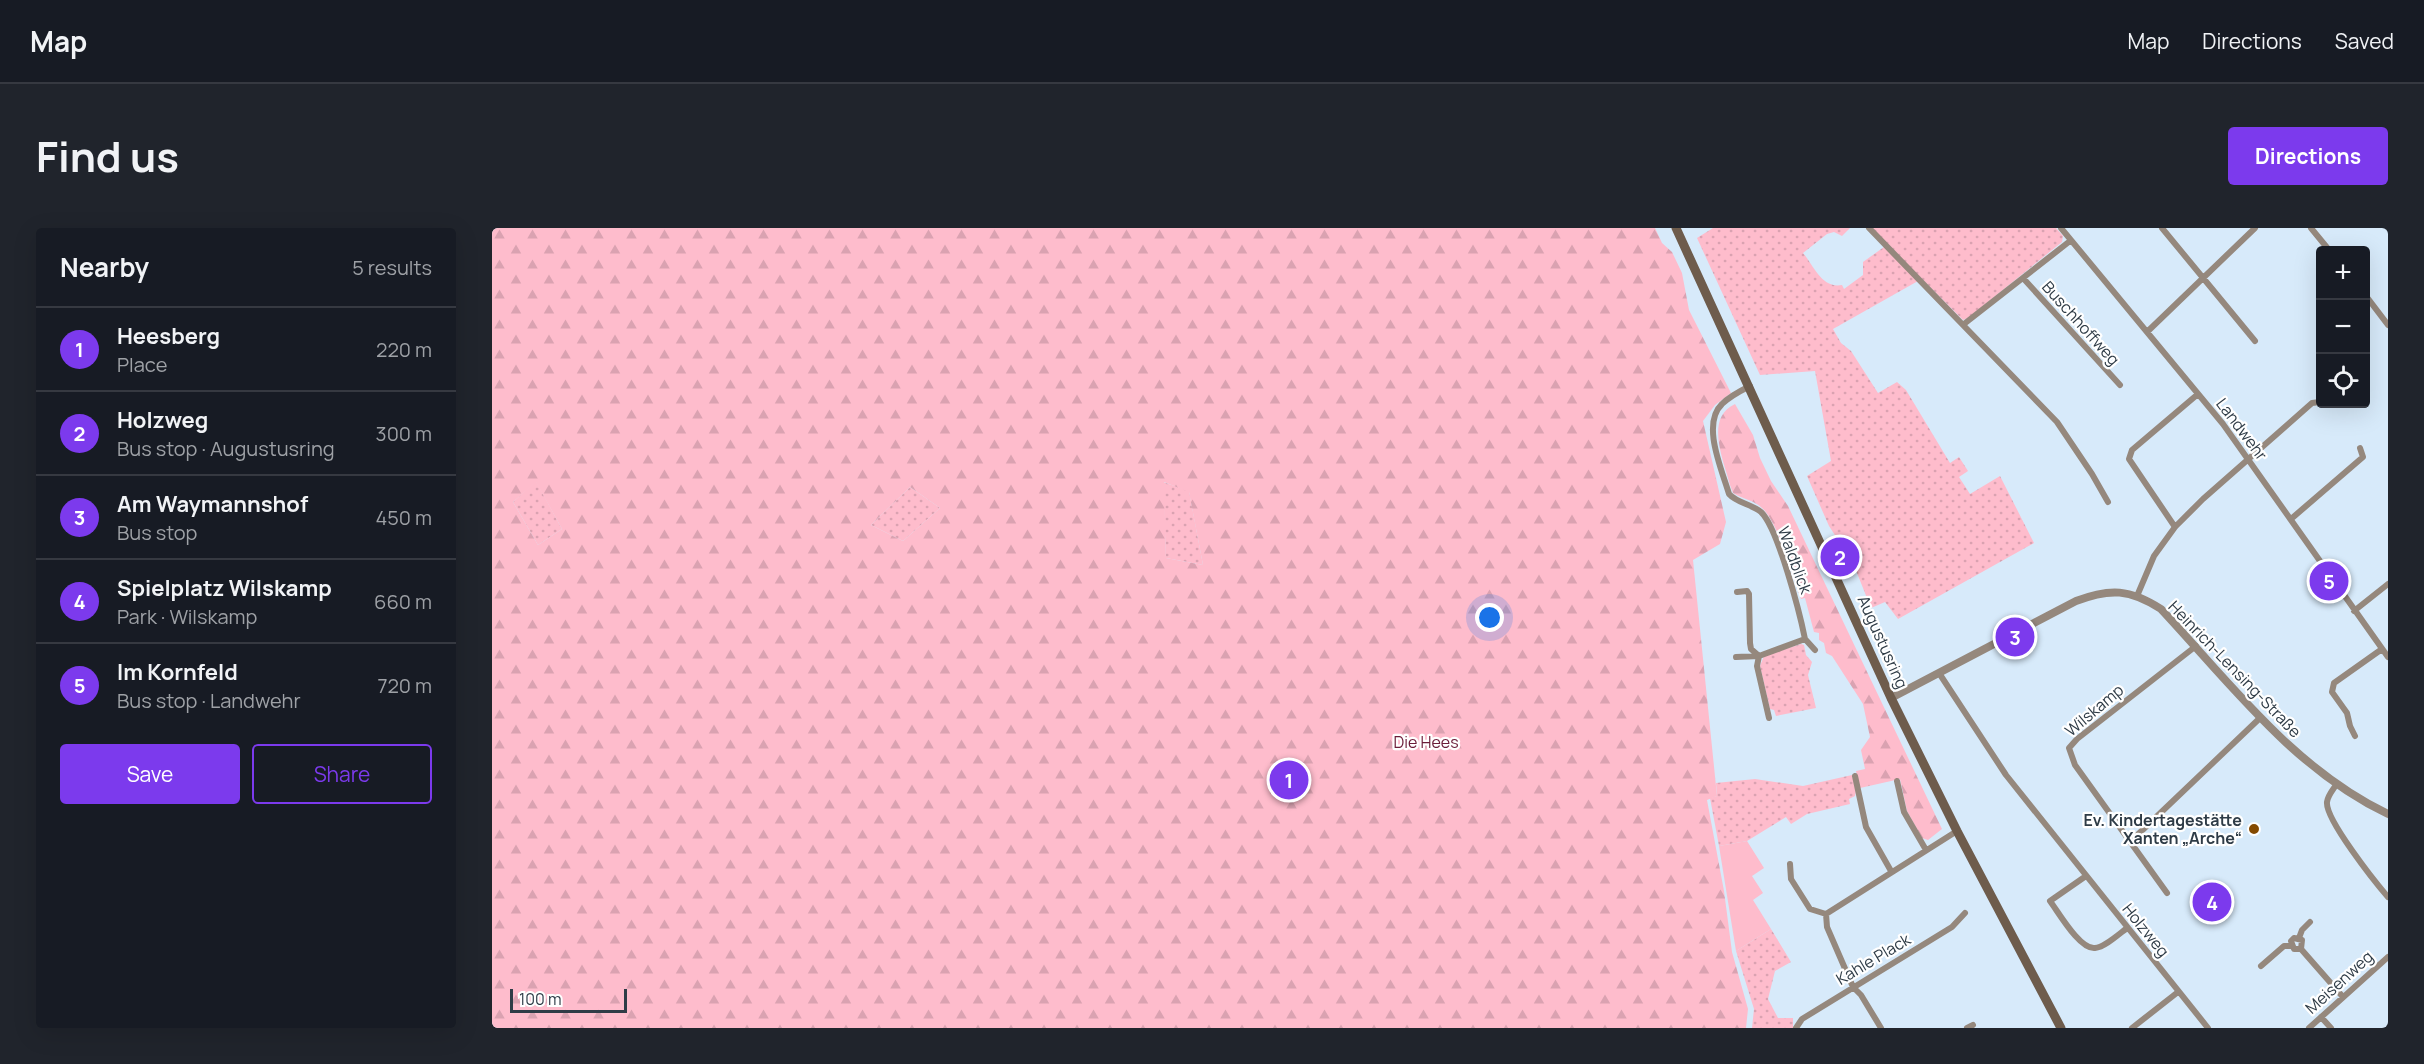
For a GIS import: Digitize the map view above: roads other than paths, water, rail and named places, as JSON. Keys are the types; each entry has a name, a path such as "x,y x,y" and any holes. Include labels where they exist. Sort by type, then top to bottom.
{"main road":[{"name":"Augustusring","path":"1676,228 1892,698 1956,831 2061,1028"}],"street":[{"path":"1869,228 1965,324 2057,422 2108,502"},
{"name":"Landwehr","path":"2061,228 2198,394 2291,519 2388,657"},
{"path":"2162,228 2255,341"},
{"path":"2147,332 2255,228"},
{"path":"2311,228 2326,246"},
{"path":"1965,324 2070,241"},
{"name":"Buschhoffweg","path":"2023,278 2120,386"},
{"path":"2369,300 2388,325"},
{"name":"Waldblick","path":"1750,386 1721,405 1714,415 1712,431 1729,494 1734,500 1762,513 1791,582 1805,639 1815,650"},
{"path":"2175,527 2129,459 2132,450 2198,394"},
{"path":"2137,596 2154,556 2175,527 2203,499 2312,403 2316,403"},
{"path":"2291,519 2362,457 2360,448"},
{"path":"2354,611 2388,584"},
{"path":"1737,592 1747,591 1749,594 1750,643 1751,649 1759,656"},
{"name":"Heinrich-Lensing-Straße","path":"1892,698 2021,628 2085,597 2113,591 2137,596 2161,609 2260,718 2306,761 2336,785 2388,814"},
{"path":"1736,657 1759,656 1805,639"},
{"name":"Wilskamp","path":"2167,893 2074,765 2069,748 2077,739 2196,646"},
{"path":"2355,736 2347,713 2332,692 2334,683 2382,649"},
{"path":"1759,656 1757,666 1769,718"},
{"name":"Holzweg","path":"1939,673 2006,775 2208,1028"},
{"path":"2131,841 2260,718"},
{"path":"1855,776 1866,827 1891,871"},
{"path":"1897,781 1904,812 1926,850"},
{"path":"2336,785 2327,802 2329,812 2358,858 2388,897"},
{"path":"1826,914 1956,831"},
{"path":"1790,864 1791,879 1810,909 1826,914"},
{"path":"2086,876 2050,901 2081,943 2089,948 2097,949 2127,928"},
{"name":"Kahle Plack","path":"1796,1028 1802,1019 1952,927 1965,913"},
{"path":"1826,914 1827,927 1853,987 1881,1028"},
{"path":"2299,938 2302,930 2310,922"},
{"path":"2291,946 2294,938 2299,938"},
{"path":"2299,938 2303,945 2301,949"},
{"path":"2261,966 2284,946 2301,949 2343,997"},
{"name":"Meisenweg","path":"2309,1028 2388,957"},
{"path":"2132,1028 2178,992"},
{"path":"2321,1017 2331,1028"}],"place":[{"name":"Holzweg","path":"1840,557"},
{"name":"Im Kornfeld","path":"2329,581"},
{"name":"Am Waymannshof","path":"2015,637"},
{"name":"Heesberg","path":"1289,780"},
{"name":"Ev. Kindertagestätte Xanten „Arche“","path":"2254,829"},
{"name":"Spielplatz Wilskamp","path":"2212,902"}],"park label":[{"name":"Die Hees","path":"1426,742"}]}
